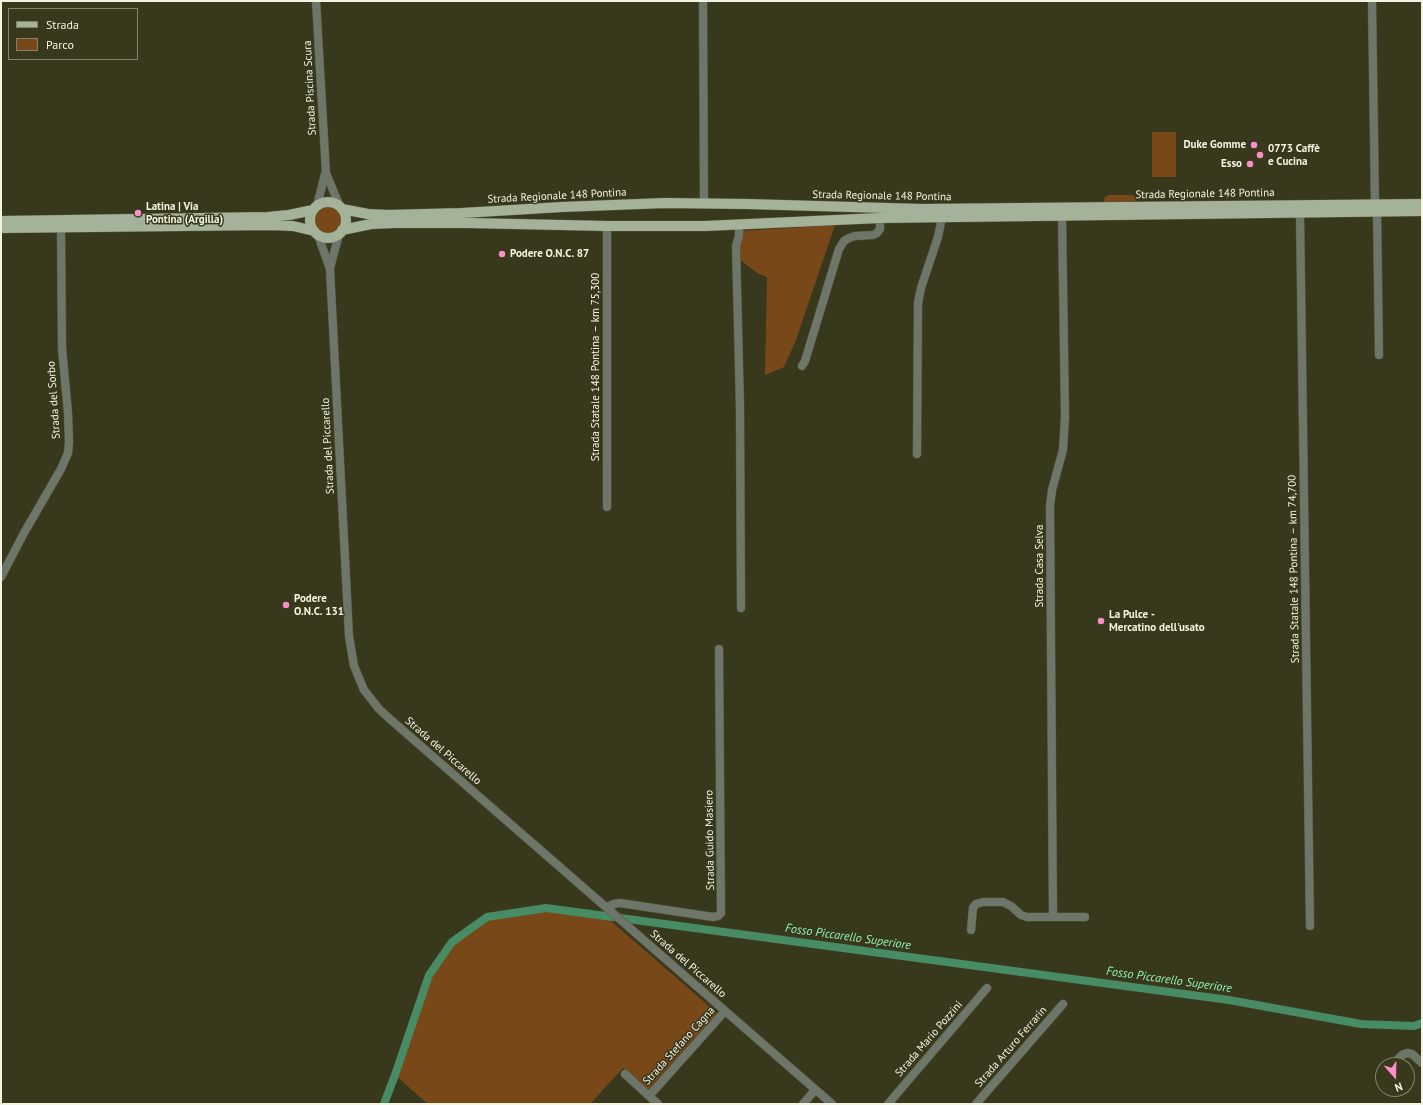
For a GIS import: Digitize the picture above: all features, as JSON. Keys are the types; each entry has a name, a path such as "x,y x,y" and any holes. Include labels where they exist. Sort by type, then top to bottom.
{"main road":[{"name":"Strada Regionale 148 Pontina","path":"1,221 268,217 289,215 315,208 327,202 341,208 368,214 402,215 462,213 550,207 704,203 922,209 1376,208 1422,211"},
{"name":"Strada Regionale 148 Pontina","path":"1,228 271,225 293,226 328,238 340,232 371,224 394,223 606,226 739,225 880,218 1300,213 1422,204"},
{"path":"315,208 310,221 316,233"},
{"path":"340,232 345,219 341,208"}],"street":[{"name":"Strada Piscina Scura","path":"316,1 326,173 341,208"},
{"path":"703,1 704,203"},
{"path":"1372,1 1379,355"},
{"name":"Strada Piscina Scura","path":"315,208 326,173"},
{"name":"Strada Statale 148 Pontina – km 74,700","path":"1300,213 1310,926"},
{"name":"Strada Casa Selva","path":"1053,917 1050,506 1052,490 1062,450 1065,417 1062,216"},
{"path":"917,454 918,300 942,217"},
{"path":"802,366 805,361 839,249 849,238 855,236 873,235 877,233 880,229 880,218"},
{"path":"739,225 736,249 740,408 741,608"},
{"name":"Strada Statale 148 Pontina – km 75,300","path":"606,226 606,507"},
{"name":"Strada del Sorbo","path":"1,577 24,533 61,469 68,450 68,407 62,352 62,228"},
{"name":"Strada del Piccarello","path":"340,232 330,269 349,636 353,662 360,683 371,699 391,720 832,1104"},
{"name":"Strada del Piccarello","path":"316,233 330,269"},
{"name":"Strada Guido Masiero","path":"607,908 614,904 620,903 713,917 718,916 721,913 719,649"},
{"path":"971,930 972,910 975,905 980,902 1003,902 1018,914 1025,916 1085,917"},
{"name":"Strada Mario Pozzini","path":"888,1104 987,988"},
{"name":"Strada Arturo Ferrarin","path":"976,1104 1063,1004"},
{"name":"Strada Stefano Cagna","path":"649,1096 725,1011"},
{"path":"1400,1057 1407,1053 1412,1054 1422,1063"},
{"name":"Strada Stefano Cagna","path":"625,1074 658,1104"},
{"path":"802,1104 815,1090"}],"green space":[{"path":"1152,132 1176,132 1176,177 1152,177"},
{"path":"1109,195 1132,195 1135,196 1136,199 1135,201 1129,202 1105,202 1105,197"},
{"path":"328,205 338,210 343,220 338,230 328,235 318,230 313,220 318,210"},
{"path":"835,225 796,340 784,367 765,375 767,277 757,273 739,259 741,231"},
{"path":"546,908 604,915 717,1013 648,1090 623,1068 590,1104 428,1104 395,1075 429,975 452,942 487,917"}],"waterway":[{"name":"Fosso Piccarello Superiore","path":"384,1104 429,975 452,942 487,917 546,908 1229,1000 1361,1024 1414,1026 1422,1023"}],"place":[{"name":"Duke Gomme","path":"1254,145"},
{"name":"0773 Caffè e Cucina","path":"1260,155"},
{"name":"Esso","path":"1250,164"},
{"name":"Latina | Via Pontina (Argilla)","path":"138,213"},
{"name":"Podere O.N.C. 87","path":"502,254"},
{"name":"Podere O.N.C. 131","path":"286,605"},
{"name":"La Pulce - Mercatino dell'usato","path":"1101,621"}]}
